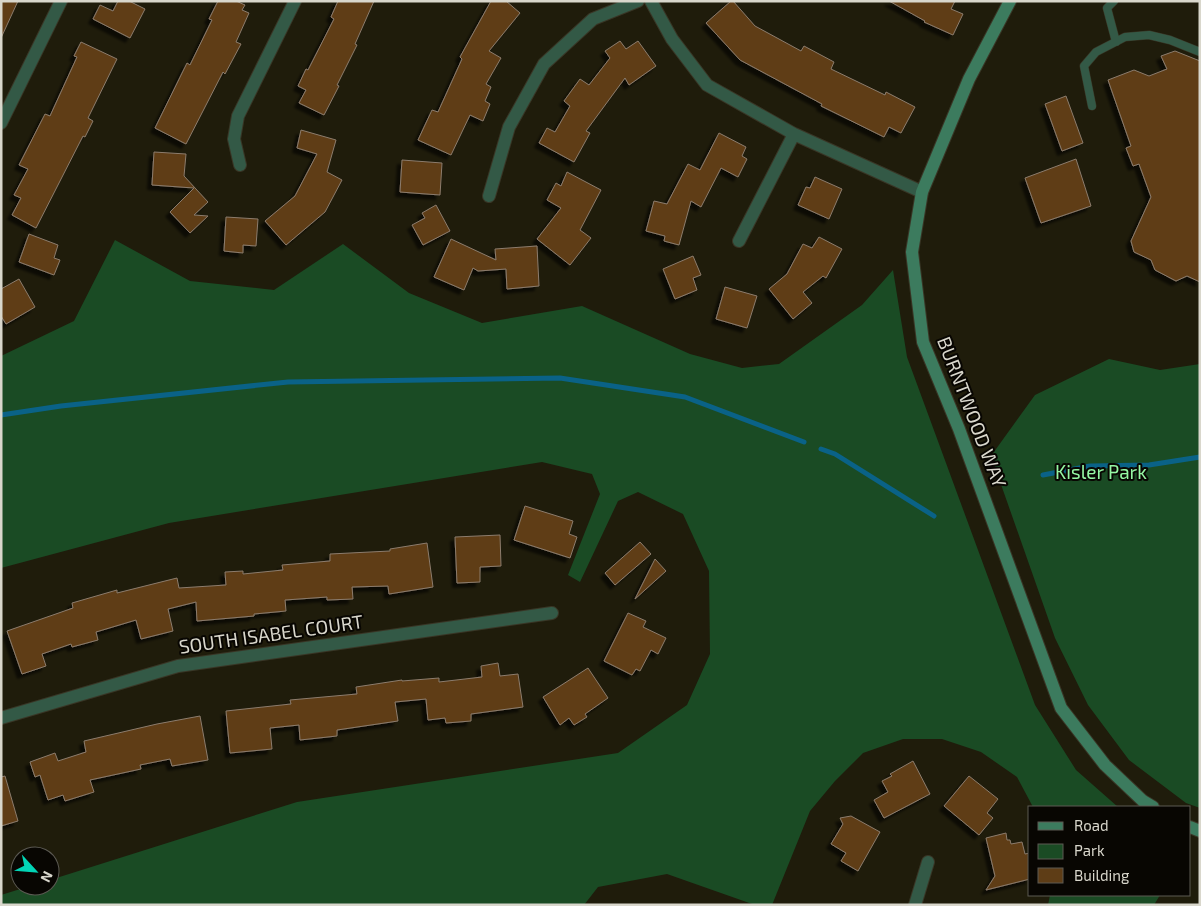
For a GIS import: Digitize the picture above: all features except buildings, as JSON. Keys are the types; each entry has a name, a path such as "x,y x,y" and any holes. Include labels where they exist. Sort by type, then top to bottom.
{"street":[{"path":"1,123 61,1"},
{"path":"240,165 234,139 238,116 295,1"},
{"path":"489,196 509,127 544,64 593,19 638,1"},
{"path":"651,1 672,39 706,85 794,134 922,192"},
{"name":"BURNTWOOD WAY","path":"1010,1 969,79 922,192 912,252 923,342 959,429 1061,708 1105,764 1143,802 1151,806"},
{"path":"739,241 794,134"},
{"name":"SOUTH ISABEL COURT","path":"1,718 178,666 552,613"},
{"path":"915,905 928,862"}],"lane":[{"path":"1114,1 1107,8 1116,42"},
{"path":"1092,106 1084,66 1096,52 1125,37 1149,35 1170,40 1200,52"}],"green space":[{"path":"115,240 190,281 274,290 343,244 409,293 482,323 582,306 690,354 742,368 779,364 862,305 893,270 907,357 1035,705 1076,770 1117,806 1032,806 1017,777 981,752 942,739 903,739 863,753 835,781 810,811 772,905 755,905 667,874 598,887 584,905 1,905 1,895 10,892 10,896 60,896 60,877 297,802 618,753 687,705 710,654 709,571 683,514 638,492 618,501 580,582 568,575 600,494 592,474 542,462 169,523 1,568 1,356 74,321"},
{"name":"Kisler Park","path":"1109,359 1160,370 1200,364 1200,808 1186,803 1129,760 1088,705 1055,638 991,456 1035,395"},
{"path":"1050,896 1159,896 1154,905 1048,905"}],"waterway":[{"path":"1,415 61,406 288,382 560,378 685,397 804,442"},
{"path":"821,449 835,454 934,516"},
{"path":"1043,475 1090,466 1149,465 1200,457"}]}
